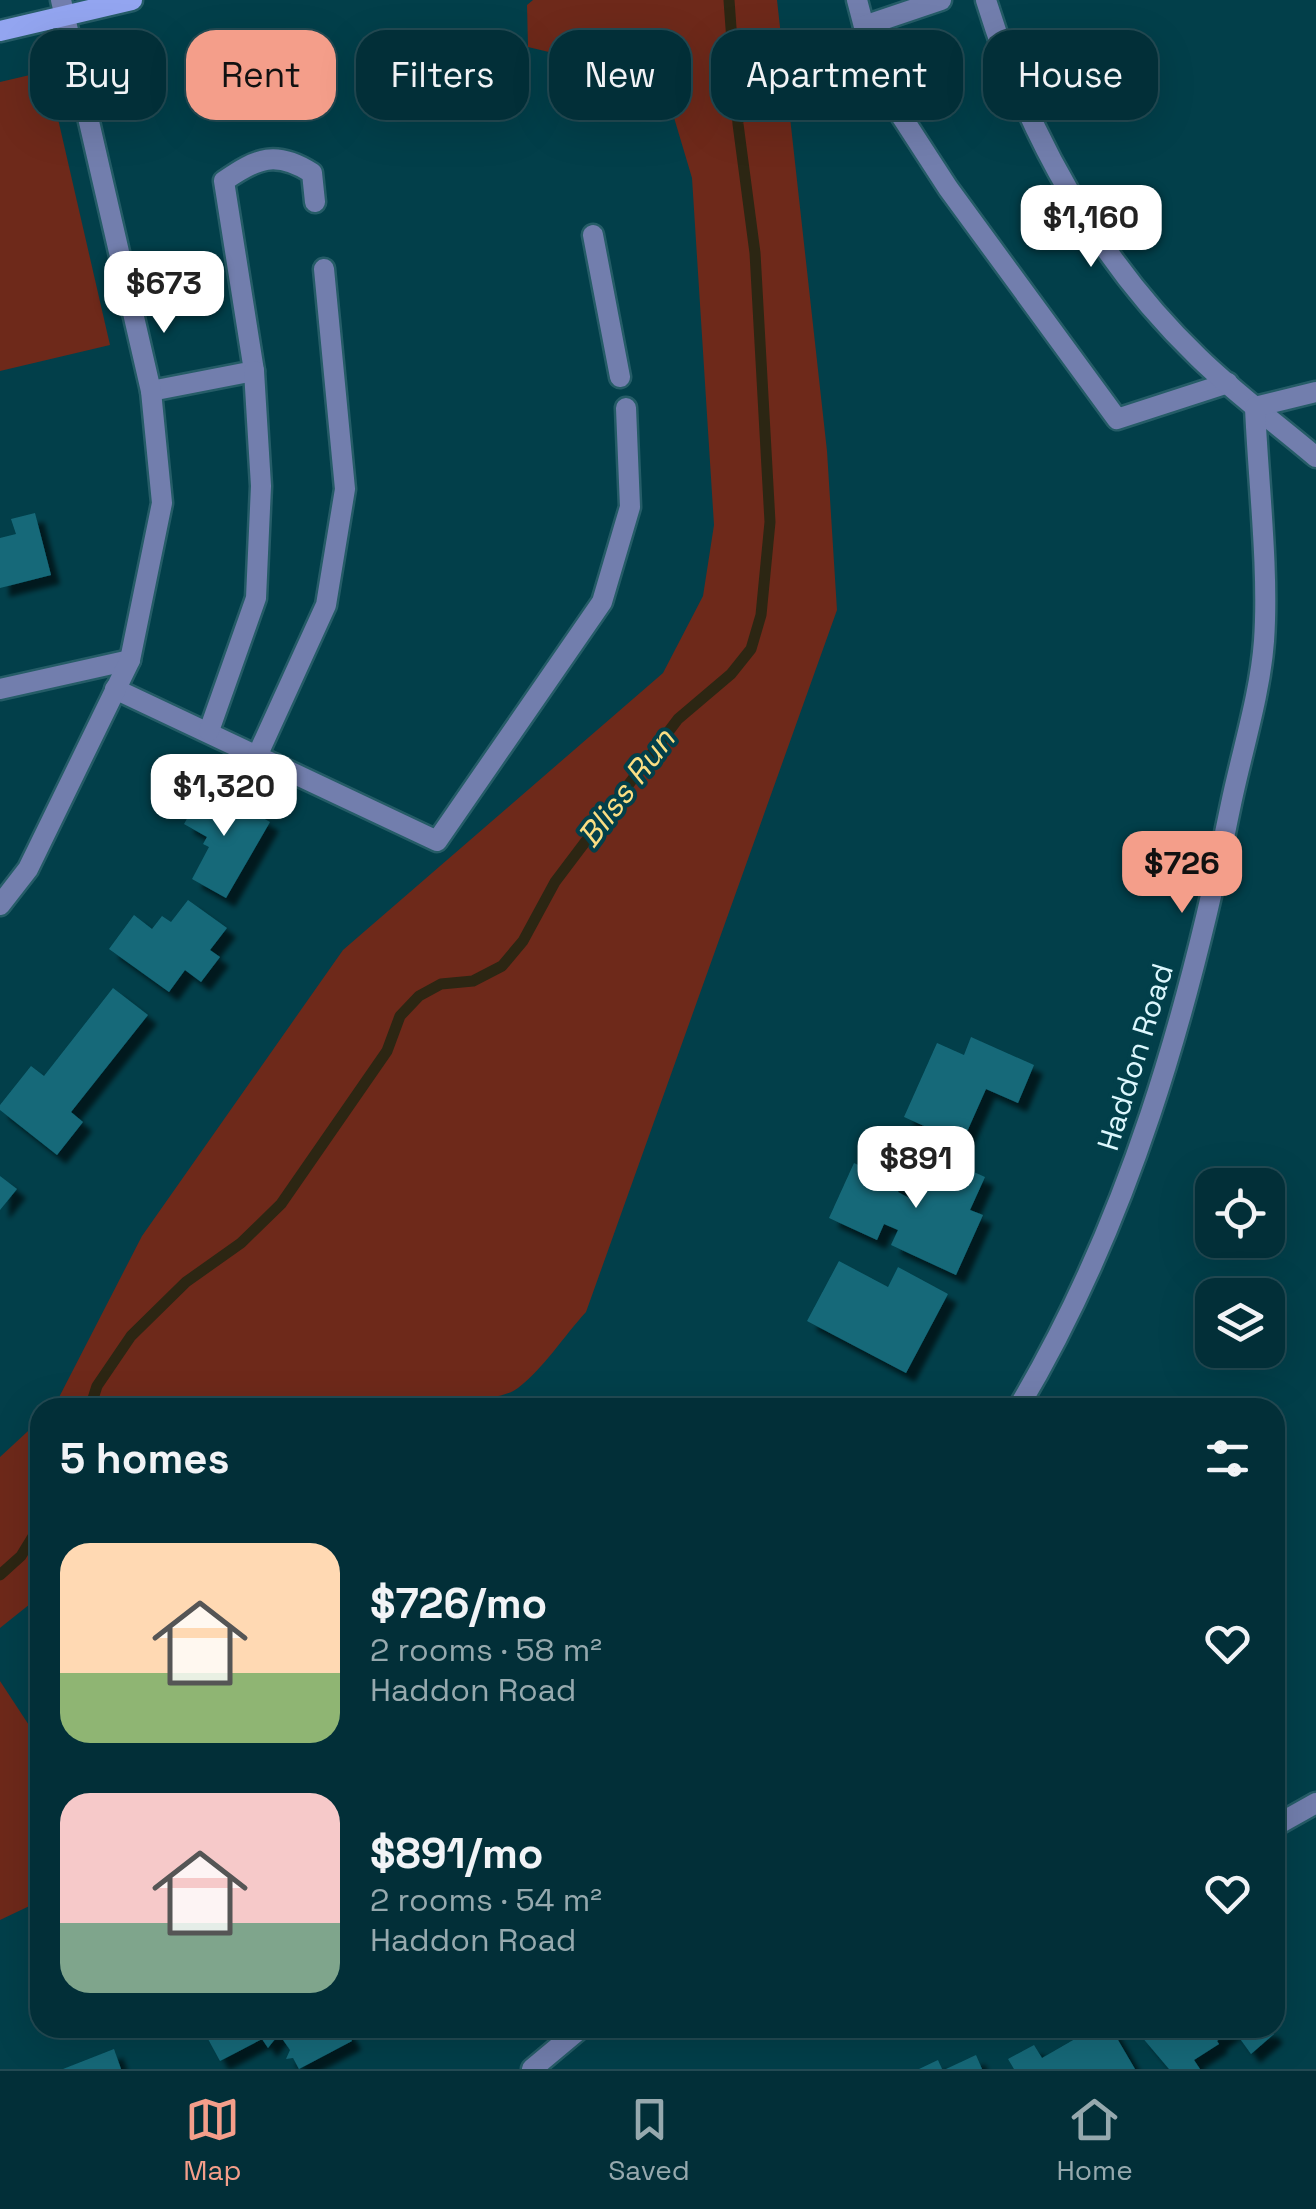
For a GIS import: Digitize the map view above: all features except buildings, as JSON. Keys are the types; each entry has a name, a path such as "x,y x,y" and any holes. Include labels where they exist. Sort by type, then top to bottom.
{"main road":[{"path":"0,31 63,8 132,0"}],"street":[{"path":"858,0 878,80 948,188 1116,419 1228,383"},
{"path":"864,26 941,0"},
{"path":"986,0 1028,118 1073,199 1163,322 1316,457"},
{"path":"0,904 28,869 130,660 162,502 151,391 63,8"},
{"path":"208,731 256,598 261,486 254,371 224,181 266,158 291,160 312,173 315,202"},
{"path":"593,235 620,378"},
{"path":"258,754 326,604 345,488 324,269"},
{"path":"151,391 254,371"},
{"path":"1256,406 1316,392"},
{"name":"Haddon Road","path":"1024,1398 1047,1360 1136,1160 1186,1009 1264,642 1256,406"},
{"path":"115,689 437,841 602,602 630,507 626,408"},
{"path":"0,689 130,660"},
{"path":"1285,1820 1316,1803"},
{"path":"532,2069 569,2038"}],"shaded area":[{"path":"533,0 777,0 780,30 711,30 711,120 790,120 827,451 837,610 586,1312 536,1371 518,1388 489,1397 59,1398 142,1236 343,950 663,673 703,596 714,525 692,178 675,120 691,120 691,30 549,30 549,52 529,47 527,5"},
{"path":"30,75 30,120 58,120 110,345 0,371 0,82"},
{"path":"30,1429 30,1604 0,1628 0,1457"},
{"path":"0,1681 30,1727 30,1906 0,1920"}],"waterway":[{"name":"Bliss Run","path":"93,1398 131,1336 186,1282 241,1243 281,1204 387,1051 400,1016 419,996 441,984 473,981 502,966 523,941 555,882 678,719 731,674 751,649 761,615 770,522 755,253 738,124 729,0"},
{"name":"Bliss Run","path":"0,1575 21,1556 30,1541"}]}
